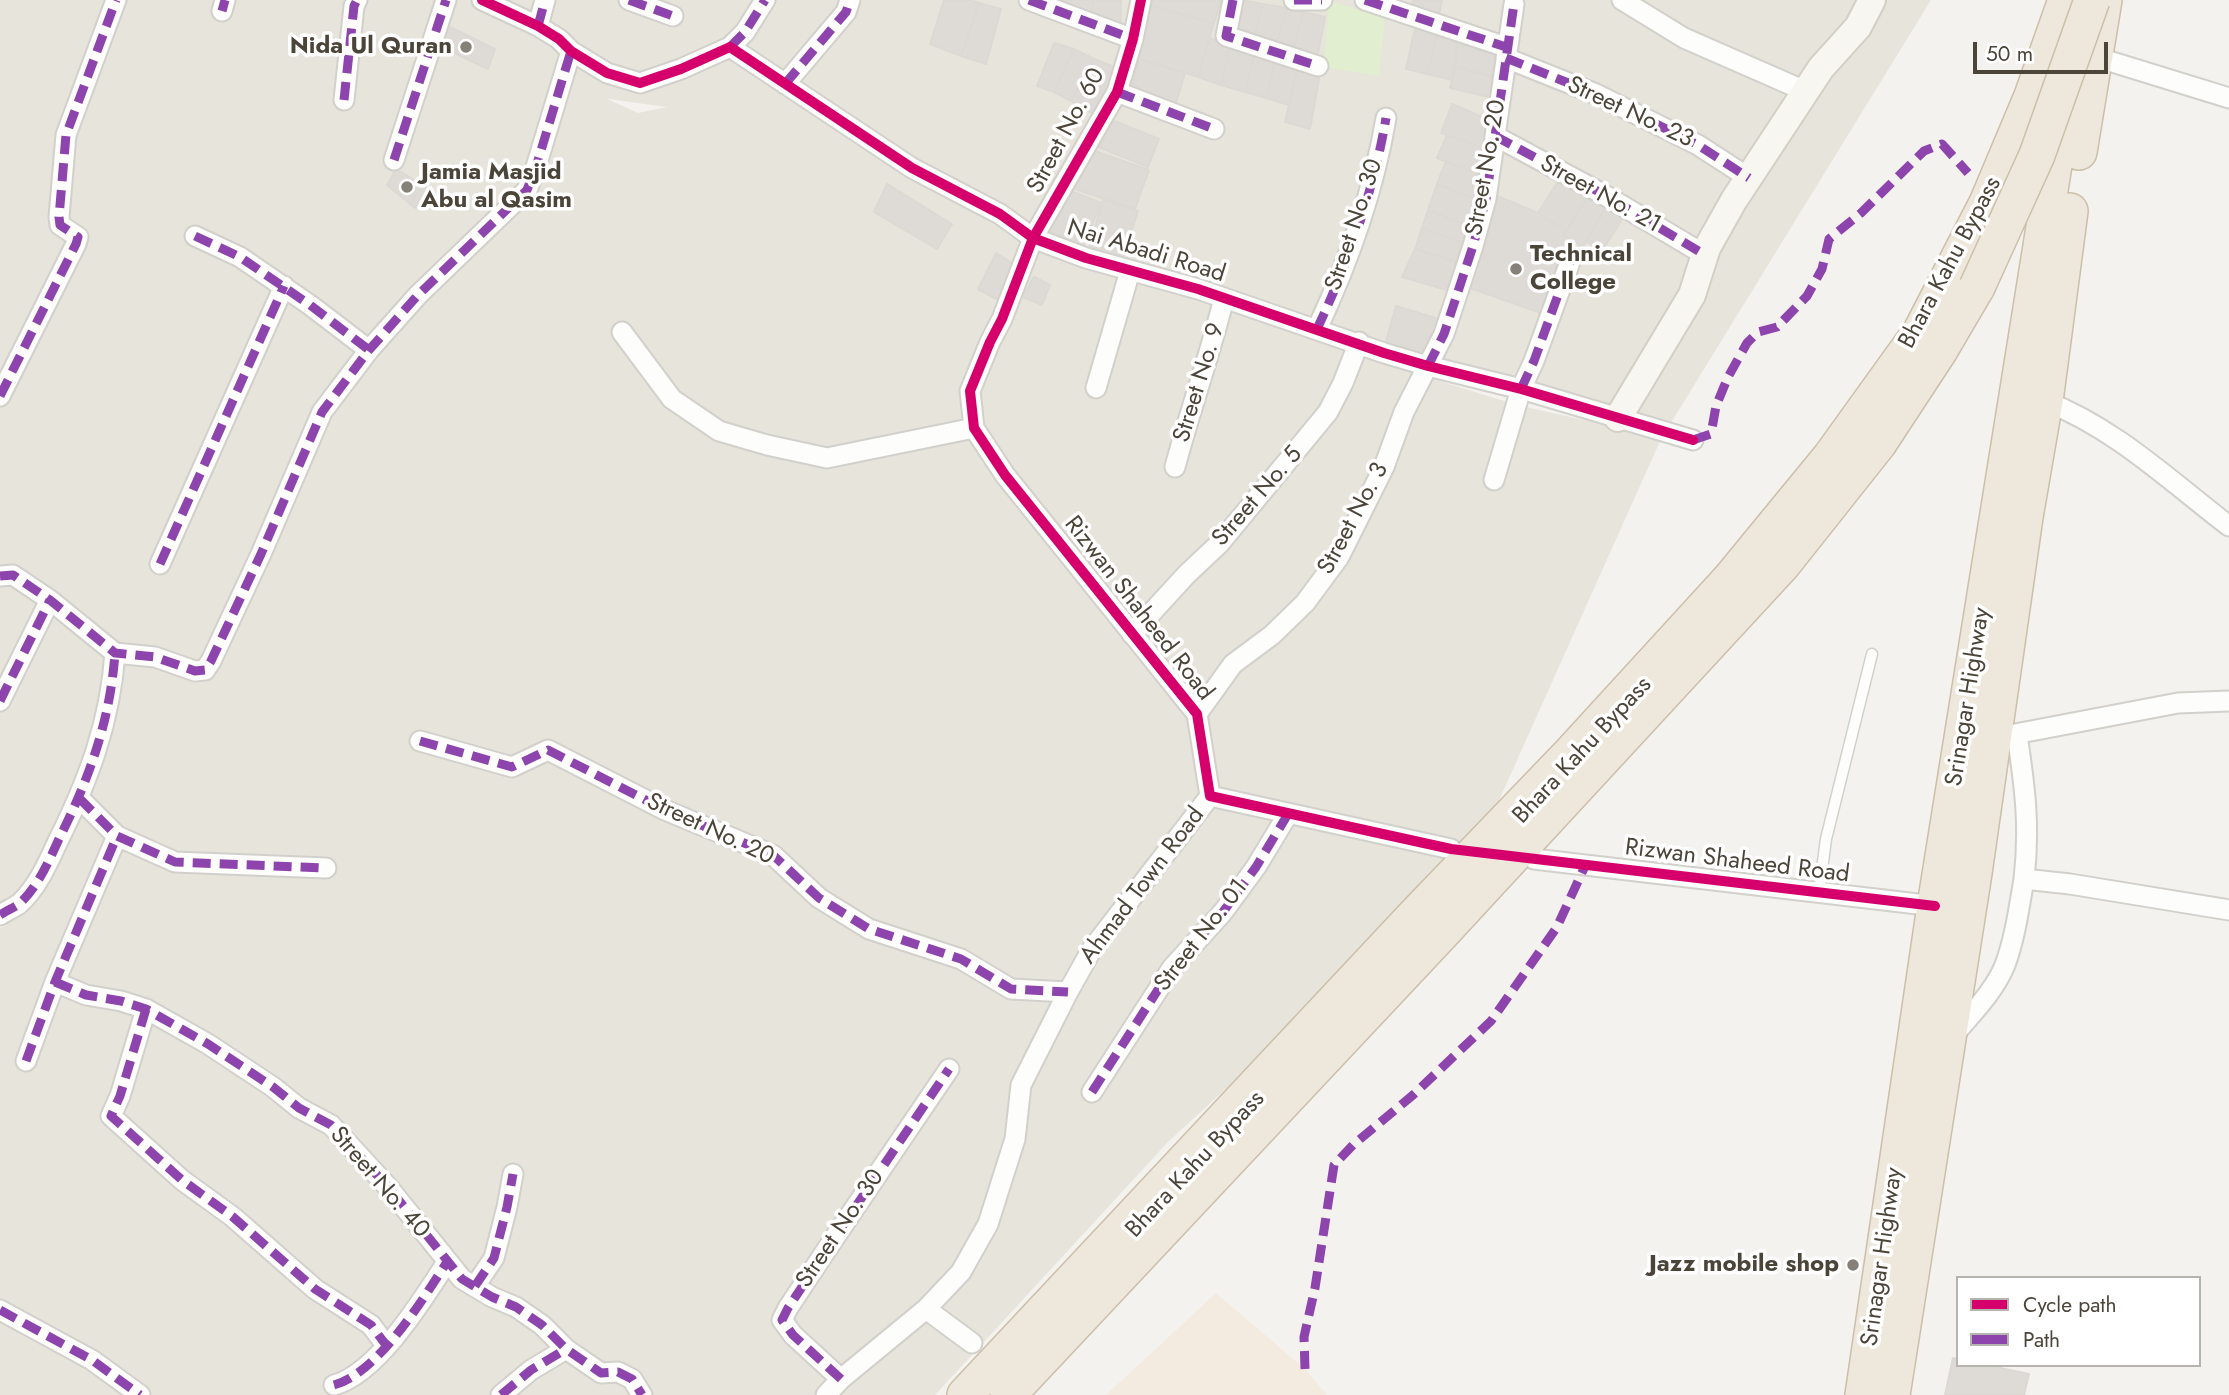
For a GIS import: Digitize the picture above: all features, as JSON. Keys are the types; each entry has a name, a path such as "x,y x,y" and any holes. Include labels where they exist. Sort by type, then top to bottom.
{"highway":[{"name":"Bhara Kahu Bypass","path":"965,1395 1568,756 1730,579 1831,456 1921,331 1987,203 2032,96 2066,0"},
{"name":"Srinagar Highway","path":"1863,1395 1935,906 1958,870 2005,737 2025,517 2045,401 2081,0"},
{"name":"Bhara Kahu Bypass","path":"1007,1395 1461,913 1783,564 1879,443 1940,350 1977,287 2037,155 2092,0"},
{"name":"Srinagar Highway","path":"1892,1395 1949,1041 1958,870 2063,181 2096,57 2104,0"}],"street":[{"path":"0,396 76,244 78,237 60,225 59,217 66,135 116,0"},
{"path":"344,100 354,6 357,0"},
{"path":"394,160 446,0"},
{"path":"482,0 538,26 607,73 640,83 681,69 730,47 745,32 765,0"},
{"path":"538,26 545,0"},
{"path":"629,0 673,16"},
{"path":"785,84 846,12 850,0"},
{"path":"1029,0 1133,39"},
{"name":"Street No. 60","path":"1033,237 1117,92 1133,39 1141,0"},
{"path":"1233,0 1226,36 1318,66"},
{"path":"1294,0 1322,0"},
{"name":"Street No. 23","path":"1365,0 1456,32 1483,37 1506,52 1698,145 1749,178"},
{"path":"1622,0 1684,38 1805,91"},
{"path":"1618,418 1692,295 1705,255 1734,200 1821,68 1858,27 1872,0"},
{"name":"Street No. 20","path":"1428,366 1444,334 1486,199 1514,4"},
{"name":"Nai Abadi Road","path":"730,47 912,168 1000,215 1033,237 1086,258 1224,298 1428,366 1521,389 1693,440"},
{"path":"0,576 13,575 50,600 115,653 155,657 195,671 205,670 261,554 322,412 369,350 418,295 527,190 571,51"},
{"path":"2096,57 2229,98"},
{"path":"1117,92 1214,129"},
{"name":"Street No. 30","path":"1317,329 1337,287 1351,247 1381,146 1386,118"},
{"name":"Street No. 21","path":"1494,136 1705,255"},
{"path":"195,236 240,257 284,286 369,350"},
{"name":"Rizwan Shaheed Road","path":"1033,237 1002,319 970,391 974,428 1005,475 1197,714 1210,796"},
{"path":"1494,480 1521,389 1570,262"},
{"path":"1096,388 1130,271"},
{"path":"160,564 284,286"},
{"name":"Street No. 9","path":"1175,467 1212,348 1224,298"},
{"path":"622,332 671,399 719,431 767,445 827,458 974,428"},
{"name":"Street No. 5","path":"1132,635 1186,574 1220,543 1328,412 1359,342"},
{"name":"Street No. 3","path":"1197,714 1233,664 1272,635 1305,603 1339,557 1379,478 1404,412 1428,366"},
{"path":"2045,401 2071,411 2134,450 2229,526"},
{"path":"0,701 50,600"},
{"path":"0,915 18,904 39,880 91,771 113,687 115,653"},
{"path":"1949,1041 1990,990 2004,967 2024,879 2028,842 2027,803 2005,737 2178,704 2229,701"},
{"name":"Street No. 20","path":"420,741 512,767 548,750 665,810 773,855 819,898 869,929 961,959 1011,989 1068,992"},
{"path":"1210,796 1451,849"},
{"name":"Ahmad Town Road","path":"826,1395 841,1379 926,1309 961,1272 988,1224 1014,1139 1021,1085 1068,992 1092,949 1210,796"},
{"path":"79,798 117,836 175,862 327,868"},
{"name":"Street No. 01","path":"1092,1092 1172,968 1223,912 1256,867 1288,814"},
{"path":"26,1061 55,982 117,836"},
{"name":"Rizwan Shaheed Road","path":"1534,859 1935,906"},
{"path":"2024,879 2229,910"},
{"name":"Street No. 40","path":"55,982 86,995 121,1001 146,1009 208,1044 273,1087 299,1108 331,1125 388,1187 462,1279 492,1297 516,1307 542,1325 566,1349 601,1373 618,1372 632,1379 642,1395"},
{"path":"146,1009 120,1096 111,1116 182,1180 233,1217 315,1289 371,1325 386,1345"},
{"name":"Street No. 30","path":"841,1379 793,1335 782,1320 949,1069"},
{"path":"475,1286 494,1258 513,1174"},
{"path":"334,1385 344,1382 366,1365 403,1328 447,1262"},
{"path":"926,1309 972,1343"},
{"path":"0,1310 92,1360 140,1395"},
{"path":"501,1395 531,1370 566,1349"}],"lane":[{"path":"1819,892 1826,839 1872,654"}],"shaded area":[{"path":"0,0 1931,0 1661,439 1471,863 1168,1142 935,1395 0,1395 0,928 6,925 0,926","holes":["608,99 667,107 638,113","1379,361 1633,431 1517,405"]},
{"path":"1216,1293 1305,1369 1327,1395 1106,1395"}],"green space":[{"path":"1329,1 1385,17 1379,76 1324,67"}],"building":[{"path":"944,0 970,0 979,3 961,56 930,44"},
{"path":"1063,0 1094,0 1087,30 1057,19"},
{"path":"1094,0 1121,0 1120,43 1087,30"},
{"path":"1152,0 1221,0 1214,23 1151,6"},
{"path":"1240,0 1263,4 1254,39 1232,32"},
{"path":"1413,0 1442,0 1439,16 1411,8"},
{"path":"979,3 1001,9 986,64 961,56"},
{"path":"1263,4 1287,8 1275,47 1254,39"},
{"path":"1151,6 1214,23 1198,77 1139,59"},
{"path":"1287,8 1303,12 1293,51 1275,47"},
{"path":"1303,12 1325,17 1317,59 1293,51"},
{"name":"Nida Ul Quran","path":"444,24 495,49 488,69 437,45"},
{"path":"1415,28 1437,34 1427,74 1406,69"},
{"path":"1437,34 1458,40 1452,80 1427,74"},
{"path":"1209,38 1231,45 1221,85 1198,77"},
{"path":"1458,40 1497,49 1496,77 1455,67"},
{"path":"1054,43 1074,49 1054,92 1037,86"},
{"path":"1231,45 1255,53 1245,92 1221,85"},
{"path":"1074,49 1094,59 1071,101 1054,92"},
{"path":"1255,53 1276,59 1266,98 1245,92"},
{"path":"1094,59 1120,69 1109,98 1082,80"},
{"path":"1139,59 1185,73 1175,106 1131,92"},
{"path":"1276,59 1298,66 1289,105 1266,98"},
{"path":"1298,66 1320,74 1310,129 1285,122"},
{"path":"1455,67 1496,77 1493,98 1450,88"},
{"path":"1082,80 1109,98 1100,118 1071,101"},
{"path":"1452,104 1489,120 1485,148 1441,133"},
{"path":"1107,118 1159,139 1148,167 1096,146"},
{"path":"1447,135 1485,148 1481,175 1437,158"},
{"path":"1089,149 1149,170 1135,209 1075,189"},
{"path":"1446,161 1481,175 1478,200 1437,184"},
{"name":"Jamia Masjid Abu al Qasim","path":"396,169 429,189 415,208 387,185"},
{"path":"1559,180 1589,195 1566,231 1538,213"},
{"path":"887,184 952,224 937,249 874,212"},
{"path":"1437,184 1478,200 1472,227 1428,210"},
{"path":"1066,189 1101,203 1083,248 1048,234"},
{"name":"Technical College","path":"1495,195 1538,213 1566,231 1563,235 1572,240 1541,313 1467,287"},
{"path":"1589,195 1607,206 1583,247 1563,235"},
{"path":"1103,200 1138,211 1122,261 1088,250"},
{"path":"1607,206 1624,216 1602,251 1586,241"},
{"path":"1428,210 1472,227 1467,245 1422,228"},
{"path":"1422,228 1467,245 1461,263 1415,249"},
{"path":"1415,249 1461,263 1450,291 1402,277"},
{"path":"996,253 1020,268 1002,302 978,289"},
{"path":"1034,277 1050,285 1042,305 1023,297"},
{"path":"1396,306 1439,319 1428,364 1384,348"},
{"path":"1953,1358 1956,1359 1956,1367 1996,1367 2029,1374 2024,1395 1945,1395"}],"marked path":[{"path":"0,396 76,244 78,237 60,225 59,217 66,135 116,0"},
{"path":"222,11 225,0"},
{"path":"344,100 354,6 357,0"},
{"path":"394,160 446,0"},
{"path":"538,26 545,0"},
{"path":"629,0 673,16"},
{"path":"730,47 745,32 765,0"},
{"path":"785,84 846,12 850,0"},
{"path":"1029,0 1133,39"},
{"path":"1233,0 1226,36 1318,66"},
{"path":"1294,0 1322,0"},
{"path":"1365,0 1506,47"},
{"path":"1428,366 1444,334 1486,199 1514,4"},
{"path":"0,576 13,575 50,600 115,653 155,657 195,671 205,670 261,554 322,412 369,350 418,295 527,190 571,51"},
{"path":"1506,58 1596,94 1698,145 1749,178"},
{"path":"1117,92 1214,129"},
{"path":"1317,329 1359,226 1375,172 1386,118"},
{"path":"1495,136 1601,193 1705,255"},
{"path":"1693,440 1711,434 1716,406 1747,343 1758,332 1777,327 1807,296 1822,269 1829,239 1861,213 1924,151 1942,144 1968,173"},
{"path":"195,236 240,257 369,350"},
{"path":"1521,389 1570,262"},
{"path":"160,564 284,286"},
{"path":"0,701 50,600"},
{"path":"0,915 19,904 37,883 79,795 103,726 115,653"},
{"path":"420,741 512,767 548,750 665,810 773,855 819,898 869,929 961,959 1011,989 1068,992"},
{"path":"79,798 117,836 175,862 326,868"},
{"path":"1092,1092 1172,968 1223,912 1256,867 1288,814"},
{"path":"26,1061 55,982 117,836"},
{"path":"1305,1369 1304,1337 1315,1288 1334,1165 1491,1021 1557,927 1585,866"},
{"path":"55,982 86,995 121,1001 146,1009 208,1044 273,1087 299,1108 331,1125 388,1187 462,1279 492,1297 516,1307 542,1325 566,1349 601,1373 618,1372 632,1379 642,1395"},
{"path":"146,1009 120,1096 111,1116 182,1180 233,1217 315,1289 371,1325 386,1345"},
{"path":"841,1379 793,1335 782,1320 949,1069"},
{"path":"475,1286 494,1258 513,1174"},
{"path":"334,1385 351,1378 383,1351 447,1262"},
{"path":"0,1310 92,1360 140,1395"},
{"path":"501,1395 531,1370 566,1349"}],"cycle path":[{"path":"482,0 538,26 607,73 640,83 681,69 730,47 912,168 1000,214 1033,238 1086,258 1198,289 1384,353 1521,389 1693,440"},
{"path":"1141,0 1133,39 1117,92 1033,238 1002,319 970,391 974,428 1005,475 1197,714 1210,796 1451,849 1935,906"}],"place":[{"name":"Nida Ul Quran","path":"466,47"},
{"name":"Jamia Masjid Abu al Qasim","path":"407,187"},
{"name":"Technical College","path":"1516,269"},
{"name":"Jazz mobile shop","path":"1853,1265"}]}
